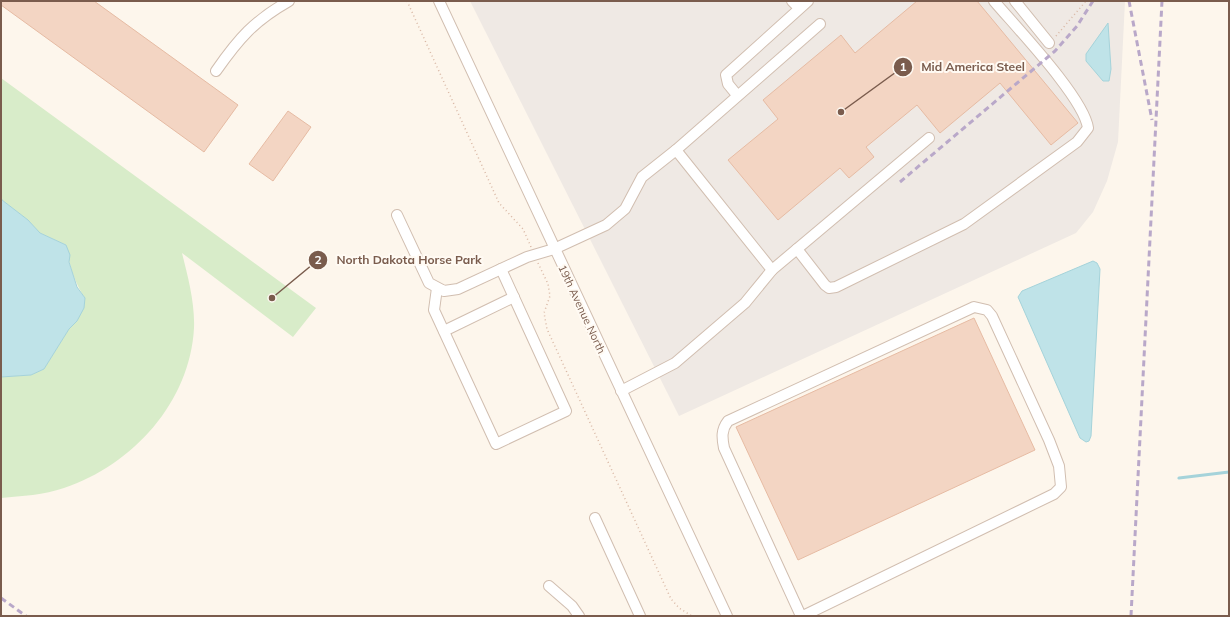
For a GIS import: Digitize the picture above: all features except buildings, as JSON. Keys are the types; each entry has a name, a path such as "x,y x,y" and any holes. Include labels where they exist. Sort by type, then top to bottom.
{"street":[{"path":"216,71 234,44 258,21 289,1"},
{"name":"19th Avenue North","path":"440,1 554,249 727,616"},
{"path":"737,95 728,84 726,75 796,5 808,1"},
{"path":"798,249 825,285 829,288 836,286 964,224 1077,142 1084,135 1088,128 1083,112 1052,69 994,1"},
{"path":"1016,1 1049,43"},
{"path":"397,215 429,283 444,291 458,289 501,269 554,249 616,218 625,209 642,177 676,150 737,95 820,24"},
{"path":"621,391 675,363 746,303 772,270 929,138"},
{"path":"676,150 772,270"},
{"path":"437,288 434,310 496,444 566,411 501,269"},
{"path":"444,331 514,297"},
{"path":"974,307 987,310 992,316 1049,440 1059,466 1060,488 1054,494 802,616 724,448 722,438 724,427 728,421 974,307"},
{"path":"595,518 640,616"},
{"path":"549,586 572,606 579,616"}],"path":[{"path":"407,1 499,203 523,229 548,284 550,296 544,313 547,329 671,599 679,608 692,616"},
{"path":"1049,43 1063,30 1086,1"}],"shaded area":[{"path":"470,1 1125,1 1118,142 1107,181 1093,212 1076,233 679,416"}],"green space":[{"path":"1,78 316,308 293,337 182,253 191,290 194,319 190,355 182,381 169,405 153,427 134,447 113,464 89,478 49,492 1,498 1,377 31,375 44,369 69,329 77,321 85,298 72,273 66,245 40,233 28,220 2,200"}],"water":[{"path":"1108,23 1111,69 1109,81 1103,81 1086,61 1086,54"},
{"path":"1,197 2,200 28,220 40,233 66,245 70,255 69,262 77,287 85,298 84,308 77,321 69,329 44,369 31,375 1,377"},
{"path":"1093,261 1097,263 1100,269 1091,436 1089,441 1086,442 1080,438 1018,297 1022,291"}],"waterway":[{"path":"1179,478 1229,472"}],"railway":[{"path":"900,182 1055,51 1077,26 1093,1"},
{"path":"1129,1 1152,120"},
{"path":"1131,616 1162,1"},
{"path":"1,598 26,616"}],"place":[{"name":"Mid America Steel","path":"841,112"},
{"name":"North Dakota Horse Park","path":"272,298"}]}
